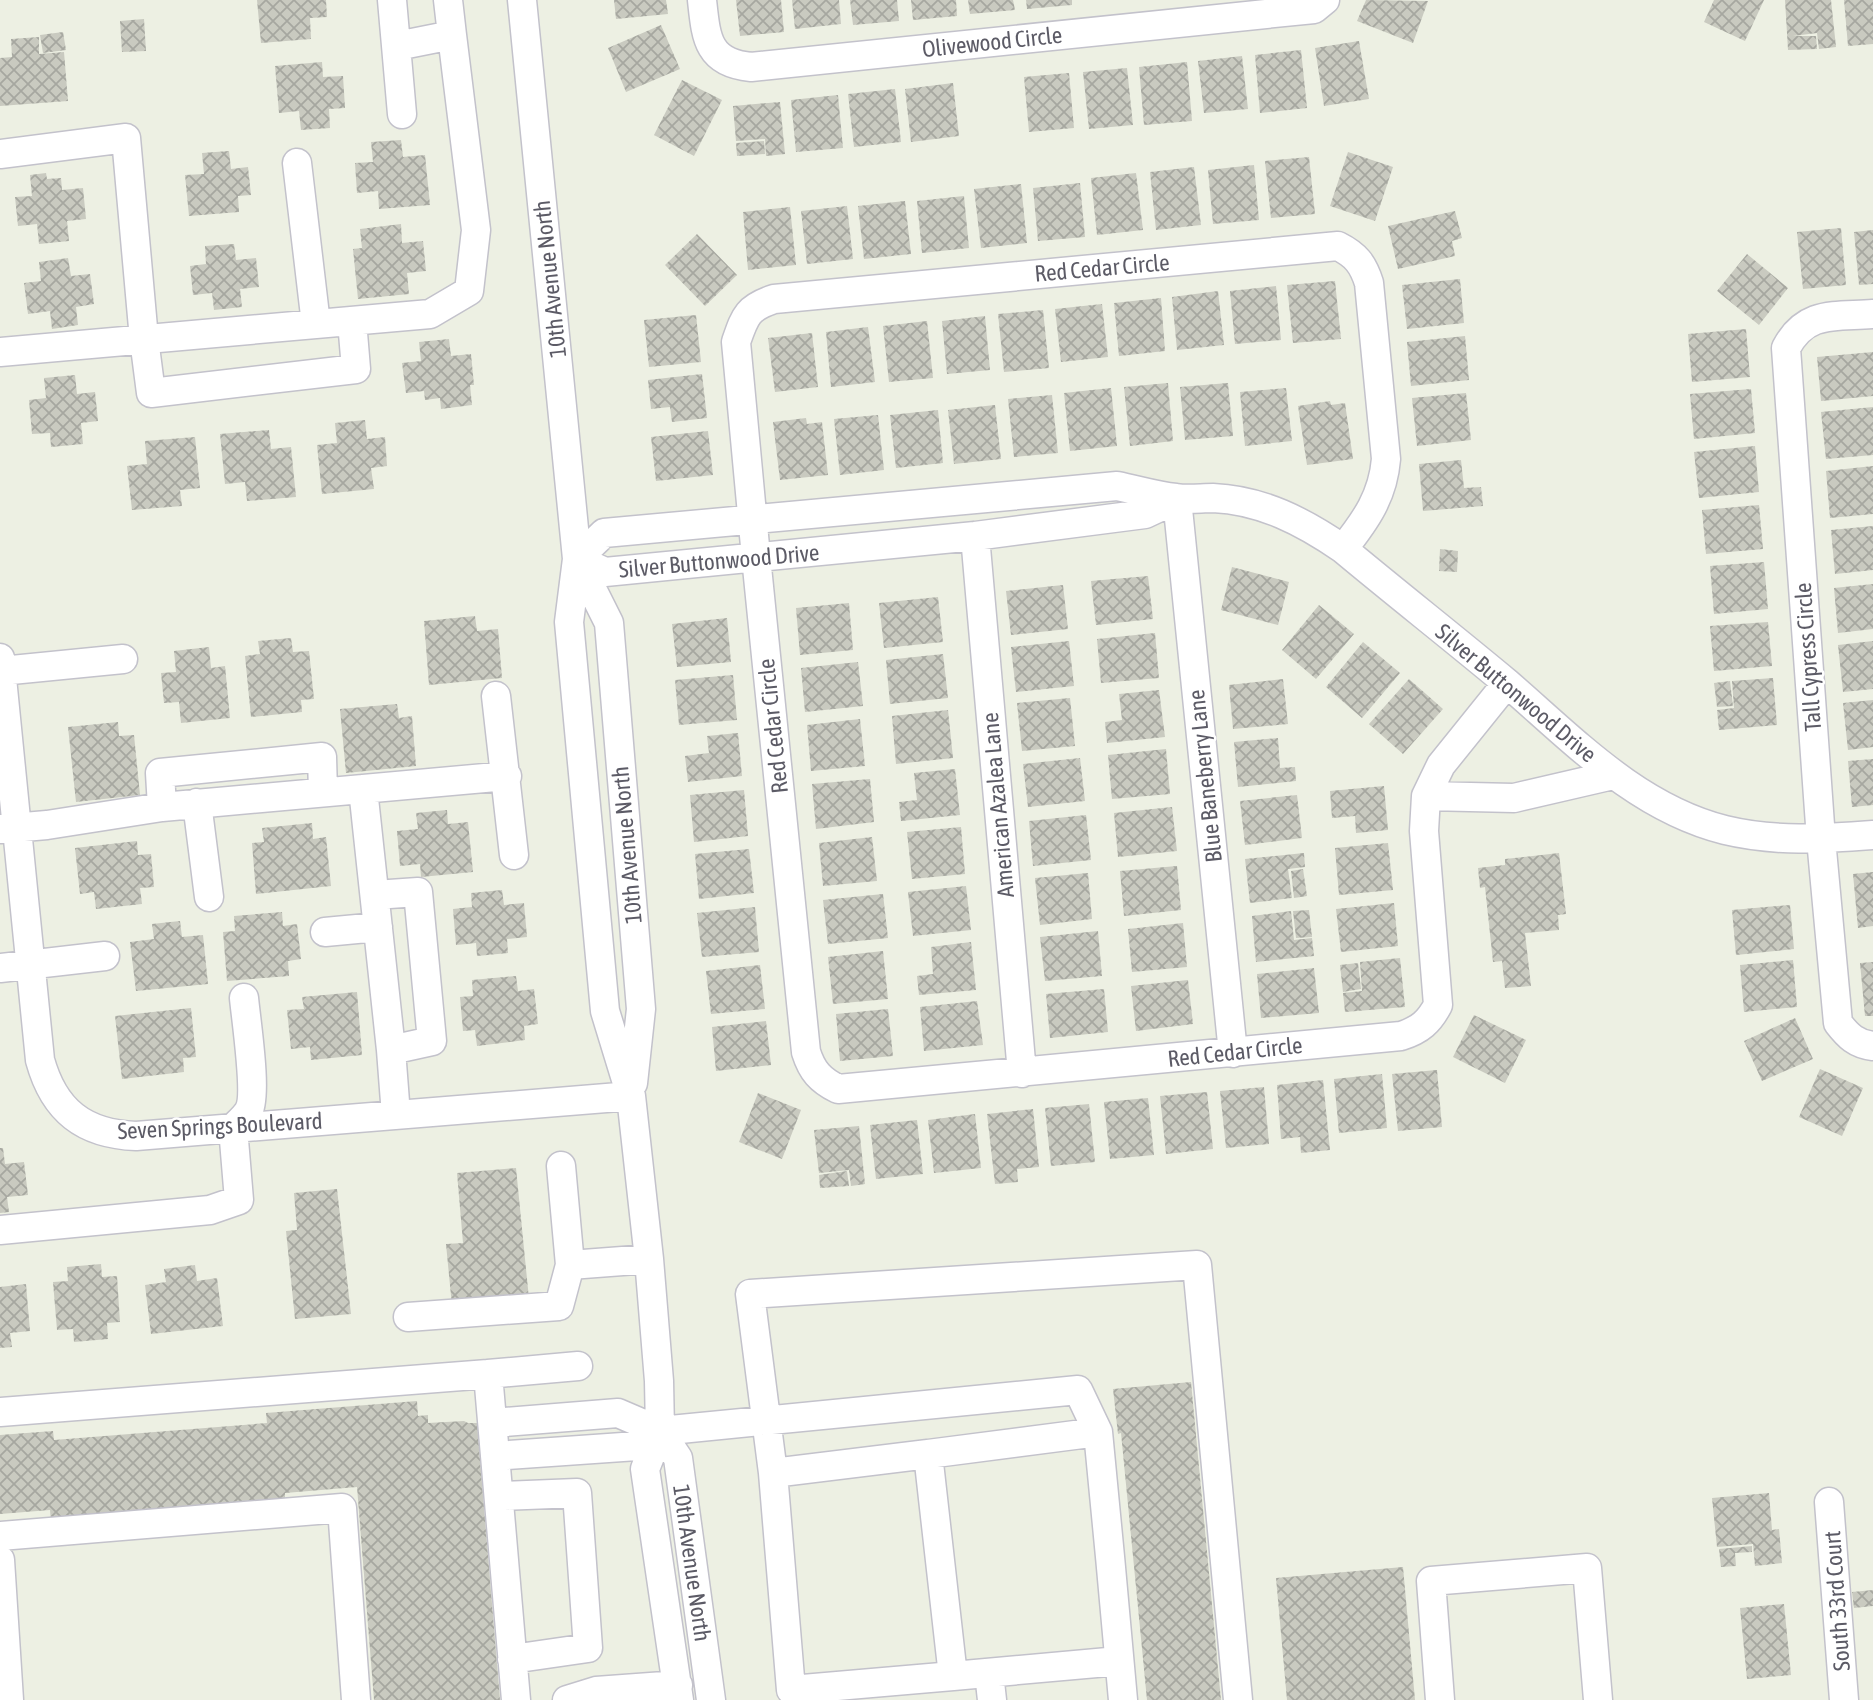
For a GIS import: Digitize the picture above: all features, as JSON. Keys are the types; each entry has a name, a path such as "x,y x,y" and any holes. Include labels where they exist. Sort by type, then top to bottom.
{"street":[{"path":"392,0 402,114"},
{"path":"0,352 430,314 469,291 476,230 448,0"},
{"name":"10th Avenue North","path":"522,0 577,559 569,622 605,1011 631,1096 649,1259 659,1381 660,1431 645,1469 678,1693"},
{"name":"Olivewood Circle","path":"702,0 706,37 719,57 734,66 751,67 1314,9 1325,0"},
{"path":"397,46 452,35"},
{"path":"0,154 126,138 144,339 152,393 356,369 352,321"},
{"path":"297,163 316,324"},
{"name":"Red Cedar Circle","path":"1343,549 1372,510 1382,486 1386,459 1369,283 1364,267 1353,254 1338,246 774,299 758,304 745,315 736,342 752,520 806,1052 811,1068 822,1081 838,1089 1233,1053 1401,1036 1417,1031 1430,1020 1438,1005 1423,831 1426,796 1441,765 1507,683"},
{"name":"Tall Cypress Circle","path":"1873,314 1824,318 1807,323 1794,333 1786,348 1821,839 1838,1023 1848,1036 1863,1045 1873,1046"},
{"name":"Silver Buttonwood Drive","path":"1177,499 1145,514 975,536 605,572 577,559 604,533 1117,486 1177,499 1215,498 1260,507 1282,513 1314,529 1343,549 1507,683 1613,775 1669,808 1723,830 1762,837 1821,839 1873,835"},
{"name":"Blue Baneberry Lane","path":"1177,499 1233,1053"},
{"name":"American Azalea Lane","path":"975,536 1022,1073"},
{"name":"10th Avenue North","path":"577,559 609,623 641,1009 631,1096"},
{"path":"1,665 123,659"},
{"name":"Seven Springs Boulevard","path":"1,665 9,828 31,964 42,1068 51,1091 73,1116 102,1132 118,1135 631,1096"},
{"path":"496,696 514,855"},
{"path":"162,807 160,773 322,757 323,792"},
{"path":"1426,796 1514,798 1613,775"},
{"path":"9,828 197,803 507,776"},
{"path":"363,789 396,1115"},
{"path":"197,803 209,897"},
{"path":"375,895 418,892 432,1041 391,1050"},
{"path":"325,932 378,927"},
{"path":"0,968 105,956"},
{"path":"0,1230 210,1210 239,1200 233,1128 249,1111 252,1080 244,998"},
{"path":"408,1317 559,1306 570,1265 561,1166"},
{"path":"570,1265 649,1259"},
{"path":"1119,1661 991,1686 953,1676 790,1695 774,1473 750,1294 1197,1265 1238,1700"},
{"path":"0,1412 578,1366"},
{"path":"488,1374 516,1700"},
{"path":"495,1456 637,1446 660,1431 1078,1390 1098,1432 1123,1700"},
{"path":"493,1423 618,1413 660,1431"},
{"name":"10th Avenue North","path":"660,1431 678,1458 711,1700"},
{"path":"774,1473 1098,1432"},
{"path":"928,1454 953,1676"},
{"path":"499,1496 576,1493 588,1648 512,1659"},
{"name":"South 33rd Court","path":"1829,1502 1844,1700"},
{"path":"0,1536 342,1508 356,1700"},
{"path":"0,1560 9,1700"},
{"path":"1440,1700 1431,1581 1587,1569 1598,1700"},
{"path":"567,1700 596,1691 678,1693"}],"building":[{"path":"257,0 326,0 327,17 310,18 311,39 261,43"},
{"path":"614,0 666,0 668,14 616,19"},
{"path":"736,0 781,0 784,32 740,36"},
{"path":"792,0 839,0 841,24 795,29"},
{"path":"850,0 897,0 899,21 853,25"},
{"path":"911,0 956,0 957,16 913,20"},
{"path":"968,0 1013,0 1015,10 970,14"},
{"path":"1026,0 1072,0 1072,5 1027,9"},
{"path":"1366,0 1428,1 1413,43 1357,21"},
{"path":"1714,0 1764,0 1745,41 1704,22"},
{"path":"1785,0 1831,0 1836,47 1819,49 1817,33 1793,36 1816,36 1817,49 1788,50"},
{"path":"1844,0 1873,0 1873,44 1848,46"},
{"path":"144,19 146,51 122,52 120,21"},
{"path":"661,25 680,69 626,92 608,48"},
{"path":"63,32 66,50 43,53 40,35"},
{"path":"39,37 39,54 64,52 68,101 0,106 0,58 12,57 11,39"},
{"path":"1359,41 1369,99 1324,106 1315,48"},
{"path":"1301,50 1307,108 1260,113 1255,55"},
{"path":"1242,56 1248,109 1204,113 1198,61"},
{"path":"322,62 323,77 343,76 345,108 329,109 330,128 301,130 299,111 279,113 275,66"},
{"path":"1187,62 1192,121 1144,125 1139,67"},
{"path":"1127,68 1133,125 1089,129 1083,72"},
{"path":"1069,73 1074,128 1029,132 1024,77"},
{"path":"682,80 722,100 694,156 654,135"},
{"path":"953,83 959,136 911,142 905,89"},
{"path":"895,89 901,142 854,147 848,94"},
{"path":"838,95 843,148 796,152 791,100"},
{"path":"780,102 785,154 766,156 765,139 736,141 733,106"},
{"path":"401,140 403,157 425,155 430,205 379,209 378,191 357,193 355,163 373,162 371,142"},
{"path":"764,141 765,154 737,156 736,143"},
{"path":"229,151 231,169 248,167 251,195 238,196 239,212 189,216 185,175 204,174 202,153"},
{"path":"1348,152 1393,167 1375,221 1330,206"},
{"path":"1309,157 1315,214 1271,218 1265,161"},
{"path":"1254,165 1259,220 1213,224 1208,170"},
{"path":"1194,167 1201,225 1156,230 1150,172"},
{"path":"46,173 47,179 61,178 62,190 83,188 86,219 67,221 69,241 39,244 37,224 18,226 15,197 32,196 30,175"},
{"path":"1136,173 1143,230 1097,235 1091,178"},
{"path":"1080,183 1085,237 1038,241 1033,188"},
{"path":"1021,184 1027,243 981,248 974,189"},
{"path":"964,196 969,248 922,253 917,201"},
{"path":"905,201 911,254 864,259 858,206"},
{"path":"847,206 853,259 807,264 801,211"},
{"path":"790,207 796,265 748,270 743,212"},
{"path":"1455,211 1462,238 1452,241 1455,256 1398,269 1388,226"},
{"path":"401,224 402,243 423,241 426,271 407,273 409,294 358,299 353,249 362,248 360,229"},
{"path":"1841,228 1846,285 1803,289 1797,232"},
{"path":"1873,230 1873,284 1859,285 1854,232"},
{"path":"697,234 737,275 705,306 665,265"},
{"path":"234,244 236,260 256,258 259,287 240,289 242,307 214,310 212,293 193,295 190,266 206,264 205,246"},
{"path":"1747,254 1788,288 1759,325 1717,291"},
{"path":"68,258 71,276 90,274 94,304 76,307 78,325 52,329 50,311 28,314 24,283 41,281 39,262"},
{"path":"1460,279 1464,323 1407,329 1402,285"},
{"path":"1335,281 1341,339 1293,343 1287,285"},
{"path":"1276,286 1281,340 1235,344 1230,291"},
{"path":"1218,291 1224,345 1177,350 1172,297"},
{"path":"1161,298 1165,351 1119,356 1114,303"},
{"path":"1102,304 1108,357 1061,362 1055,309"},
{"path":"1043,310 1049,368 1004,372 998,314"},
{"path":"696,315 701,362 649,367 644,320"},
{"path":"985,316 990,370 947,374 942,321"},
{"path":"927,321 933,378 889,382 883,326"},
{"path":"868,327 875,382 831,387 826,332"},
{"path":"1746,329 1750,377 1692,382 1688,334"},
{"path":"812,333 818,387 775,392 768,338"},
{"path":"1465,336 1469,380 1411,386 1407,342"},
{"path":"449,339 451,356 471,354 474,385 470,385 472,405 441,409 440,398 425,400 424,391 406,393 402,363 421,361 419,342"},
{"path":"1873,352 1873,396 1821,401 1817,357"},
{"path":"702,374 707,418 672,422 670,407 651,409 648,380"},
{"path":"75,375 77,394 95,392 98,421 81,423 83,444 51,447 50,433 32,434 29,400 46,398 44,378"},
{"path":"1168,383 1173,441 1130,446 1124,387"},
{"path":"1228,383 1233,436 1185,440 1180,387"},
{"path":"1111,388 1117,446 1070,451 1064,393"},
{"path":"1286,388 1292,441 1245,446 1240,392"},
{"path":"1751,389 1755,433 1694,439 1690,394"},
{"path":"1466,393 1471,440 1417,446 1412,398"},
{"path":"1052,395 1058,453 1014,457 1008,399"},
{"path":"1330,401 1331,405 1345,403 1353,459 1307,465 1298,406"},
{"path":"995,405 1001,459 954,464 948,410"},
{"path":"1873,407 1873,455 1826,459 1821,412"},
{"path":"938,410 943,463 896,468 890,415"},
{"path":"878,415 884,470 840,475 834,419"},
{"path":"806,418 807,424 822,422 828,475 780,480 773,422"},
{"path":"365,420 367,439 385,437 387,466 371,468 374,489 322,494 317,445 337,443 335,423"},
{"path":"269,430 271,449 291,447 296,497 247,501 245,482 225,484 220,434"},
{"path":"708,431 713,475 656,481 651,437"},
{"path":"195,437 200,488 180,490 182,506 132,510 127,466 147,464 145,441"},
{"path":"1755,446 1759,492 1699,498 1694,452"},
{"path":"1461,460 1464,488 1481,487 1483,506 1423,511 1419,464"},
{"path":"1873,466 1873,514 1830,518 1826,471"},
{"path":"1759,505 1763,549 1706,554 1702,510"},
{"path":"1873,526 1873,570 1835,574 1831,530"},
{"path":"1440,549 1458,551 1457,572 1439,571"},
{"path":"1764,562 1768,609 1714,614 1710,566"},
{"path":"1232,567 1289,582 1278,625 1221,610"},
{"path":"1148,576 1153,619 1096,625 1091,581"},
{"path":"1873,584 1873,629 1838,633 1834,588"},
{"path":"1063,585 1068,629 1011,635 1006,591"},
{"path":"938,597 943,642 884,648 879,603"},
{"path":"849,603 853,650 800,655 796,608"},
{"path":"1319,605 1354,634 1316,679 1282,650"},
{"path":"475,616 477,631 498,629 502,678 429,685 424,621"},
{"path":"727,618 731,662 677,667 672,624"},
{"path":"1768,622 1772,666 1714,671 1710,626"},
{"path":"1155,633 1159,678 1101,683 1097,639"},
{"path":"291,638 293,652 309,651 314,699 301,700 302,712 251,717 245,656 260,654 258,641"},
{"path":"1069,641 1074,686 1016,692 1011,647"},
{"path":"1873,641 1873,689 1843,692 1838,645"},
{"path":"1363,642 1400,673 1362,718 1326,687"},
{"path":"209,647 211,668 225,666 230,718 181,723 179,702 164,703 161,673 176,672 174,651"},
{"path":"943,654 948,698 890,704 886,660"},
{"path":"858,662 863,706 805,712 801,668"},
{"path":"733,675 737,720 679,725 675,680"},
{"path":"1773,678 1777,725 1719,730 1717,710 1734,708 1732,681"},
{"path":"1283,679 1288,724 1233,729 1229,685"},
{"path":"1409,679 1443,709 1403,754 1369,724"},
{"path":"1730,681 1733,706 1717,707 1714,683"},
{"path":"1159,690 1165,737 1107,743 1105,722 1122,720 1119,694"},
{"path":"1070,698 1075,746 1022,751 1017,703"},
{"path":"1873,700 1873,747 1848,750 1843,703"},
{"path":"397,704 399,718 412,716 416,766 346,773 340,709"},
{"path":"948,710 953,758 896,764 892,716"},
{"path":"860,719 865,766 811,771 807,725"},
{"path":"118,722 119,736 134,735 140,795 76,802 68,727"},
{"path":"738,733 742,776 688,782 685,756 709,753 707,736"},
{"path":"1278,738 1280,768 1295,767 1296,781 1238,787 1234,742"},
{"path":"1166,749 1170,794 1112,799 1108,755"},
{"path":"1080,758 1085,801 1028,807 1023,764"},
{"path":"1873,759 1873,805 1852,807 1848,761"},
{"path":"955,769 960,815 901,821 899,802 917,800 914,773"},
{"path":"870,779 874,822 816,829 812,784"},
{"path":"1384,786 1388,830 1356,833 1355,816 1332,818 1330,791"},
{"path":"744,790 748,836 694,842 690,795"},
{"path":"1297,795 1302,838 1245,845 1240,801"},
{"path":"1172,807 1177,851 1118,857 1114,813"},
{"path":"447,810 448,824 468,822 473,872 421,877 420,864 400,866 397,831 418,829 416,813"},
{"path":"1086,815 1091,860 1033,866 1029,821"},
{"path":"312,823 313,839 326,837 331,886 256,894 252,843 264,842 262,828"},
{"path":"961,827 965,874 912,879 907,832"},
{"path":"872,837 877,881 823,886 819,843"},
{"path":"137,841 138,855 151,854 154,887 140,888 142,904 96,909 94,892 80,894 75,848"},
{"path":"1388,843 1393,890 1339,895 1335,848"},
{"path":"749,849 754,893 699,899 695,854"},
{"path":"1304,853 1305,867 1288,869 1292,898 1250,903 1245,859"},
{"path":"1559,853 1566,914 1558,915 1559,930 1525,933 1531,986 1505,988 1502,961 1493,962 1485,887 1480,888 1478,868 1505,865 1505,859"},
{"path":"1177,866 1181,910 1124,916 1120,871"},
{"path":"1303,869 1307,896 1294,898 1291,871"},
{"path":"1873,872 1873,926 1858,928 1853,874"},
{"path":"1088,873 1092,919 1040,925 1035,878"},
{"path":"966,886 971,930 913,936 908,892"},
{"path":"502,890 504,905 524,903 527,937 507,939 508,953 477,956 476,943 456,945 453,909 472,907 471,893"},
{"path":"883,894 888,938 828,944 823,900"},
{"path":"1394,903 1398,946 1341,952 1336,909"},
{"path":"1790,905 1794,949 1736,955 1732,910"},
{"path":"755,907 759,952 702,957 697,913"},
{"path":"1309,910 1312,937 1296,938 1293,911"},
{"path":"1291,911 1294,940 1312,938 1314,956 1256,962 1252,916"},
{"path":"282,912 283,926 297,924 301,959 288,961 289,976 227,981 223,932 235,931 234,916"},
{"path":"180,921 182,937 203,935 208,984 136,991 130,942 154,939 152,924"},
{"path":"1183,923 1187,967 1132,972 1128,929"},
{"path":"1098,931 1102,976 1045,981 1040,937"},
{"path":"971,942 976,990 919,995 917,976 933,974 931,947"},
{"path":"883,951 888,999 833,1004 828,957"},
{"path":"1400,958 1405,1007 1345,1012 1343,993 1362,991 1360,962"},
{"path":"1793,960 1797,1007 1744,1012 1740,965"},
{"path":"1873,962 1873,1016 1865,1016 1860,963"},
{"path":"1358,963 1361,989 1343,992 1340,965"},
{"path":"760,965 765,1009 711,1014 706,971"},
{"path":"1314,968 1319,1013 1261,1018 1257,974"},
{"path":"516,976 518,991 534,989 538,1024 524,1026 525,1040 477,1046 475,1030 463,1031 460,997 473,996 472,980"},
{"path":"1188,980 1193,1024 1136,1031 1131,986"},
{"path":"1104,989 1108,1032 1050,1038 1046,994"},
{"path":"357,992 362,1055 311,1060 310,1047 291,1049 287,1010 304,1009 302,997"},
{"path":"977,1001 983,1045 924,1051 920,1007"},
{"path":"191,1008 196,1057 183,1058 184,1072 122,1079 115,1016"},
{"path":"888,1009 893,1056 840,1061 836,1014"},
{"path":"1474,1015 1526,1040 1505,1083 1453,1057"},
{"path":"1795,1018 1813,1059 1762,1081 1744,1041"},
{"path":"766,1021 771,1065 716,1071 712,1027"},
{"path":"1820,1069 1863,1088 1842,1136 1799,1117"},
{"path":"1437,1070 1442,1127 1398,1131 1392,1074"},
{"path":"1382,1074 1387,1128 1339,1133 1334,1079"},
{"path":"1323,1080 1330,1150 1301,1153 1300,1137 1281,1139 1277,1085"},
{"path":"1264,1087 1269,1144 1226,1148 1220,1091"},
{"path":"1207,1092 1213,1149 1166,1154 1160,1096"},
{"path":"758,1093 801,1110 782,1159 739,1142"},
{"path":"1148,1098 1154,1155 1110,1159 1104,1102"},
{"path":"1089,1104 1095,1162 1051,1166 1045,1108"},
{"path":"1033,1109 1039,1167 1017,1169 1018,1182 995,1184 987,1114"},
{"path":"975,1114 981,1168 934,1173 928,1120"},
{"path":"917,1120 923,1174 876,1179 870,1125"},
{"path":"859,1126 865,1184 851,1186 849,1170 819,1173 814,1130"},
{"path":"0,1148 3,1148 5,1164 24,1162 28,1195 7,1197 9,1212 0,1213"},
{"path":"516,1168 529,1299 452,1306 446,1244 463,1243 457,1173"},
{"path":"847,1171 849,1186 820,1188 819,1175"},
{"path":"337,1189 351,1314 295,1319 286,1231 297,1230 294,1193"},
{"path":"101,1264 102,1277 117,1276 120,1322 107,1323 108,1339 74,1342 73,1329 57,1330 53,1282 68,1281 67,1267"},
{"path":"195,1265 197,1281 217,1278 223,1326 151,1334 145,1285 166,1282 164,1269"},
{"path":"26,1284 30,1331 10,1333 12,1347 0,1348 0,1287"},
{"path":"1191,1382 1221,1700 1147,1700 1121,1433 1118,1434 1113,1389"},
{"path":"417,1401 418,1416 428,1415 428,1423 477,1423 500,1700 374,1700 357,1487 285,1493 285,1503 51,1522 50,1510 0,1514 0,1435 53,1431 54,1440 267,1423 266,1413"},
{"path":"1769,1493 1772,1530 1779,1529 1782,1563 1755,1566 1753,1544 1717,1547 1712,1498"},
{"path":"1752,1546 1752,1552 1735,1553 1736,1566 1721,1567 1719,1549"},
{"path":"1403,1567 1415,1700 1287,1700 1276,1578"},
{"path":"1873,1590 1873,1606 1854,1608 1852,1592"},
{"path":"1784,1604 1791,1675 1747,1679 1740,1608"}]}
